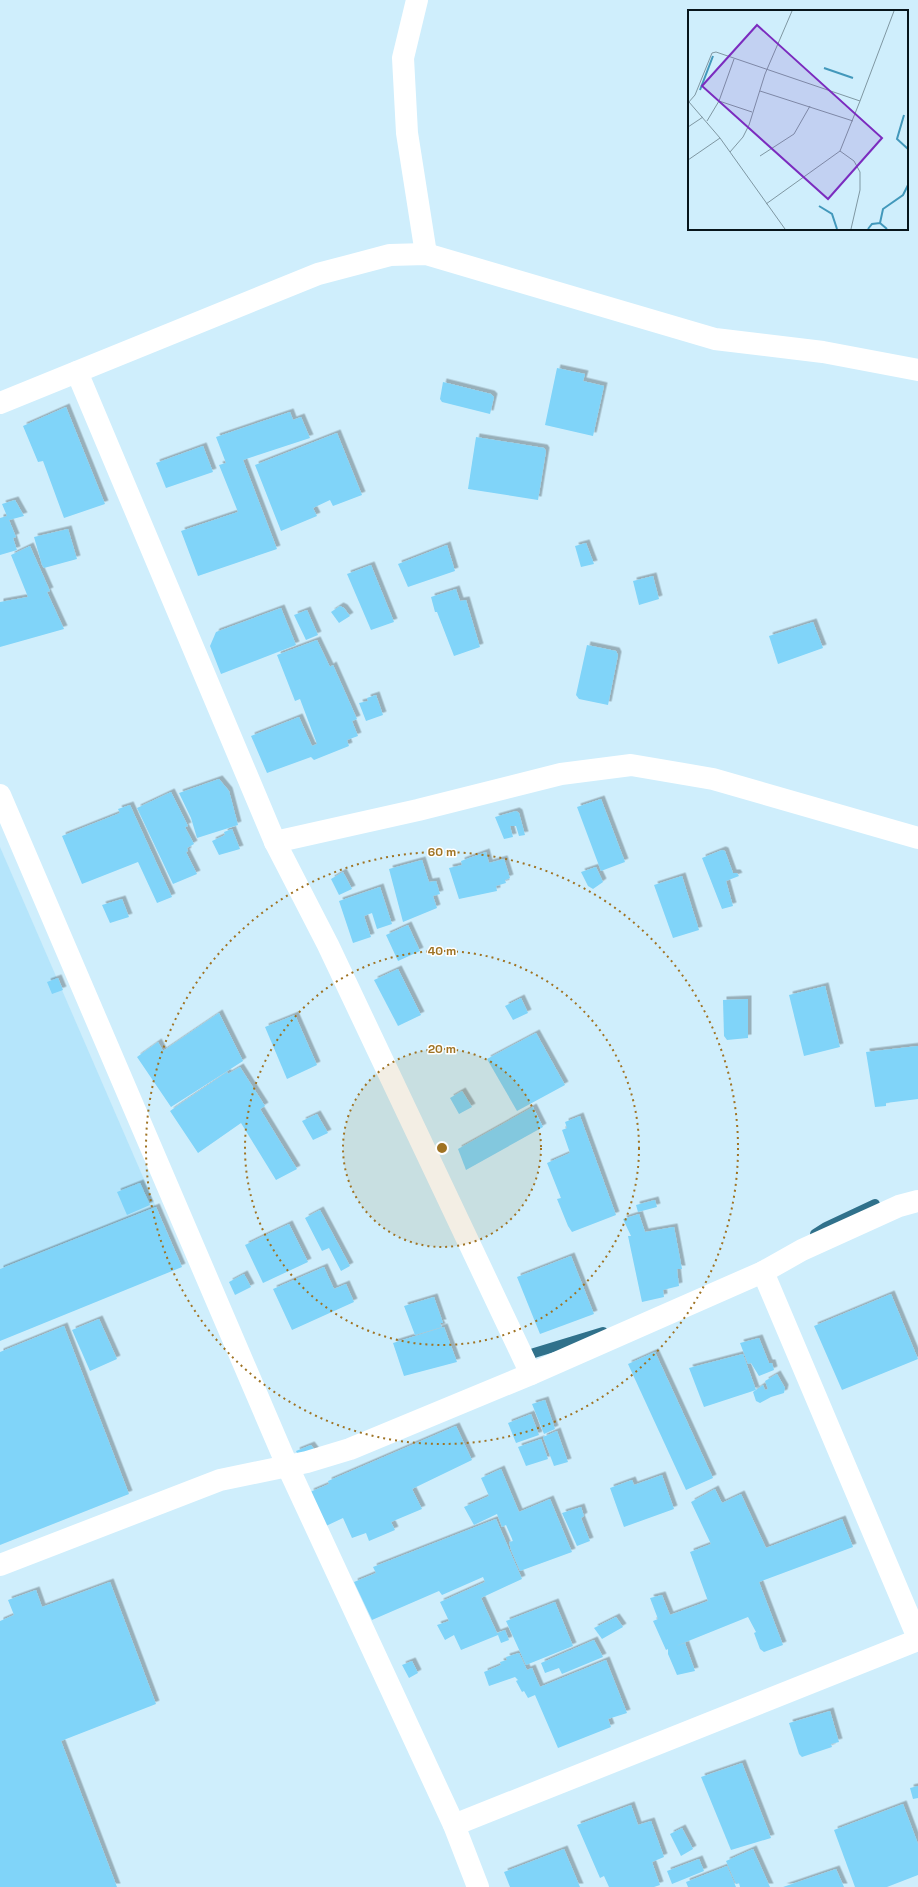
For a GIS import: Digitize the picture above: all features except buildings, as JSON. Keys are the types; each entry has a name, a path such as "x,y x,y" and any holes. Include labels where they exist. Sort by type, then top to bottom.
{"street":[{"path":"417,0 403,58 407,132 426,254"},
{"path":"0,403 318,274 390,255 426,254 715,339 823,352 918,370"},
{"path":"77,372 275,842 328,945 531,1374"},
{"path":"275,842 418,810 560,774 631,765 713,779 918,838"},
{"path":"0,795 287,1465 454,1825 478,1887"},
{"path":"0,1565 220,1480 307,1462 350,1449 531,1374 763,1272 802,1250 899,1206 918,1201"},
{"path":"454,1825 918,1639 763,1272"}],"shaded area":[{"path":"0,847 156,1207 0,1269"}],"waterway":[{"path":"815,1234 826,1227 875,1204"},
{"path":"528,1357 534,1353 603,1332"}]}
